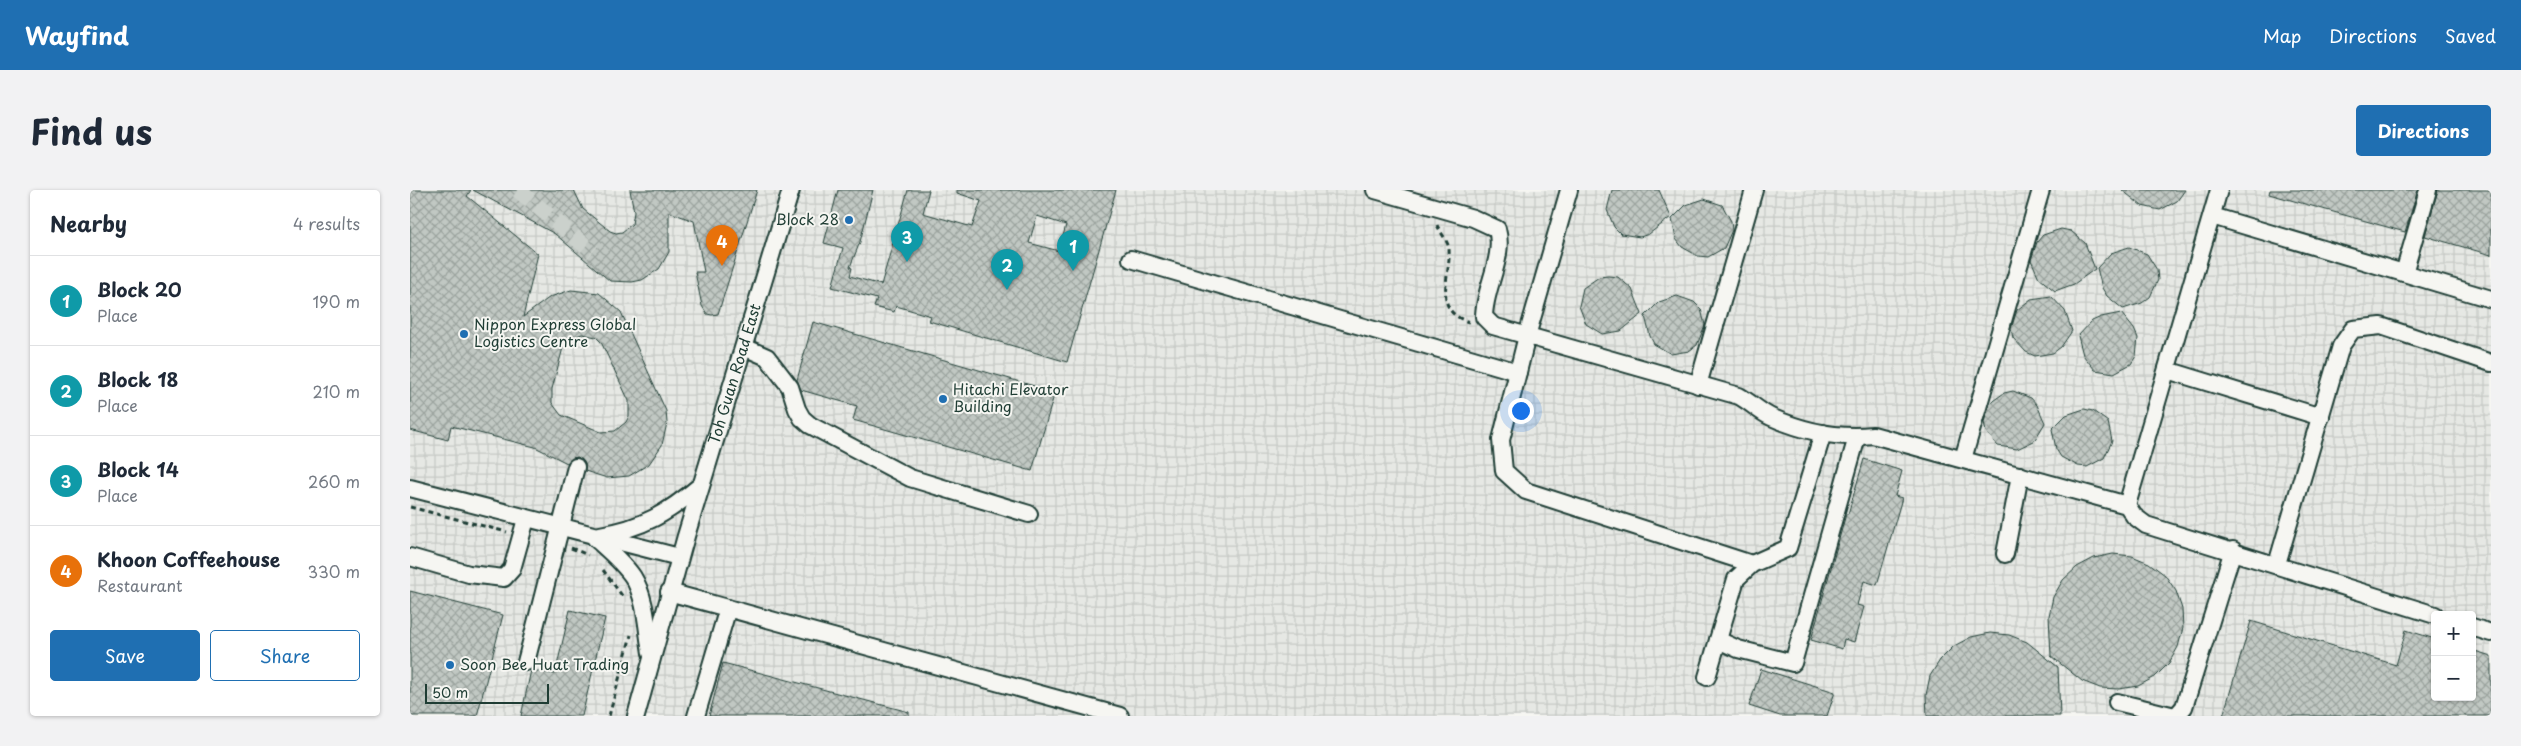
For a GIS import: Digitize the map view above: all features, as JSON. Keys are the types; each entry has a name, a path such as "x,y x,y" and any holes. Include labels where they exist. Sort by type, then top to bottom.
{"street":[{"name":"Toh Guan Road East","path":"636,716 701,485 792,190"},
{"path":"1375,190 1473,218 1497,229 1501,242 1484,305 1484,317 1493,326 1739,396 1770,417 1823,433 1857,437 1873,435 2127,505 2134,516 2146,524 2431,614"},
{"path":"1569,190 1527,336 1501,440 1504,471 1526,490 1752,564"},
{"path":"1698,385 1754,190"},
{"path":"1962,459 2041,190"},
{"path":"2127,505 2219,190"},
{"path":"2404,273 2428,190"},
{"path":"2212,216 2491,299"},
{"path":"1131,259 1518,372"},
{"path":"2277,564 2341,346 2353,329 2381,326 2491,363"},
{"path":"744,347 767,357 790,387 797,409 802,418 810,425 910,478 1029,514"},
{"path":"2167,370 2321,416"},
{"path":"1707,677 1736,579 1752,564 1788,548 1823,433"},
{"path":"1718,640 1738,649 1793,663 1857,437"},
{"path":"526,662 576,467"},
{"path":"2005,554 2020,475"},
{"path":"593,536 624,531 664,514 701,485"},
{"path":"410,488 680,557"},
{"path":"410,557 469,574 504,578 512,569 526,518"},
{"path":"593,536 634,578 640,596 652,658"},
{"path":"2116,702 2176,716 2184,707 2233,550"},
{"path":"670,592 1120,716"},
{"path":"696,716 728,608"},
{"path":"2476,628 2491,633"}],"path":[{"path":"1426,204 1449,247 1445,288 1447,308 1457,318 1472,323"}],"shaded area":[{"path":"410,190 2491,190 2491,716 410,716"}],"building":[{"name":"Nippon Express Global Logistics Centre","path":"410,190 471,190 467,196 538,254 523,317 550,297 571,290 599,293 621,312 666,411 667,423 662,445 649,464 629,476 607,478 585,471 585,464 578,457 573,458 567,463 535,447 451,426 448,440 410,430","holes":["582,334 596,337 601,342 629,401 629,416 626,422 615,431 601,432 561,415 552,403 552,389 564,344 569,339"]},
{"path":"473,190 574,190 583,209 610,231 616,233 622,232 632,224 634,212 630,190 757,190 718,314 712,315 707,314 702,306 695,272 704,272 694,221 669,212 669,252 659,269 642,280 632,282 610,281 555,234"},
{"path":"838,190 873,190 860,242 850,267 852,268 850,276 881,285 908,190 929,190 923,213 972,227 981,201 957,193 957,190 1116,190 1067,362 929,321 931,316 896,306 894,312 874,307 877,299 832,287 843,248 824,243","holes":["1037,216 1066,225 1059,251 1029,243"]},
{"path":"1612,190 1659,190 1671,217 1649,234 1640,237 1621,234 1614,227 1607,210"},
{"path":"2122,190 2185,190 2177,201 2160,210 2142,206"},
{"path":"2270,190 2418,190 2405,232 2269,194"},
{"path":"2438,190 2491,190 2491,255 2425,236"},
{"path":"1704,199 1722,205 1731,221 1732,230 1724,248 1708,257 1698,256 1682,247 1676,239 1672,219 1686,205"},
{"path":"2061,229 2071,231 2085,243 2095,269 2074,284 2055,291 2039,278 2031,260 2037,242 2043,235"},
{"path":"2129,247 2147,254 2157,270 2158,280 2150,297 2142,303 2123,309 2107,296 2102,288 2097,268 2111,253"},
{"path":"1599,277 1618,277 1632,289 1642,314 1621,331 1602,334 1586,324 1579,306 1583,288"},
{"path":"1677,296 1694,302 1701,309 1705,325 1697,345 1689,351 1671,354 1654,344 1645,316 1659,302"},
{"path":"2051,296 2065,311 2072,331 2061,347 2053,353 2035,356 2026,352 2013,338 2011,329 2017,310 2031,299"},
{"path":"2121,313 2134,329 2138,338 2136,356 2131,364 2114,373 2095,370 2083,355 2078,336 2092,321"},
{"name":"Hitachi Elevator Building","path":"813,322 1055,392 1032,471 853,420 857,406 801,390 797,380"},
{"path":"2013,391 2031,398 2037,405 2045,423 2034,441 2017,449 1998,446 1986,432 1984,422 1990,403 2004,393"},
{"path":"2084,409 2093,411 2108,422 2112,441 2104,458 2087,467 2078,466 2061,457 2056,449 2052,429 2066,415"},
{"path":"1864,459 1902,471 1895,496 1902,498 1877,585 1864,581 1857,605 1864,607 1854,642 1844,639 1842,649 1811,640 1846,514 1848,514"},
{"path":"2113,554 2132,556 2149,563 2165,575 2176,591 2182,609 2183,628 2178,647 2169,663 2155,677 2138,686 2119,689 2100,688 2082,681 2051,656 2049,616 2053,597 2063,580 2077,567 2094,558"},
{"name":"Soon Bee Huat Trading","path":"410,591 503,615 477,716 410,716"},
{"path":"570,610 605,618 582,716 521,716 531,670 555,674"},
{"path":"2251,621 2396,665 2406,630 2431,638 2431,701 2476,701 2476,651 2491,656 2491,716 2223,716"},
{"path":"1990,633 2009,635 2027,642 2058,667 2060,716 1927,716 1926,695 1930,676 1940,660 1954,646 1971,637"},
{"path":"723,663 909,712 909,716 709,716"},
{"path":"1761,669 1835,692 1827,716 1780,716 1749,706"}],"tunnel":[{"path":"518,190 593,252"}],"place":[{"name":"Block 28","path":"849,220"},
{"name":"Block 14","path":"907,262"},
{"name":"Khoon Coffeehouse","path":"722,266"},
{"name":"Block 20","path":"1073,271"},
{"name":"Block 18","path":"1007,290"},
{"name":"Nippon Express Global Logistics Centre","path":"464,334"},
{"name":"Hitachi Elevator Building","path":"943,399"},
{"name":"Soon Bee Huat Trading","path":"450,665"}]}
